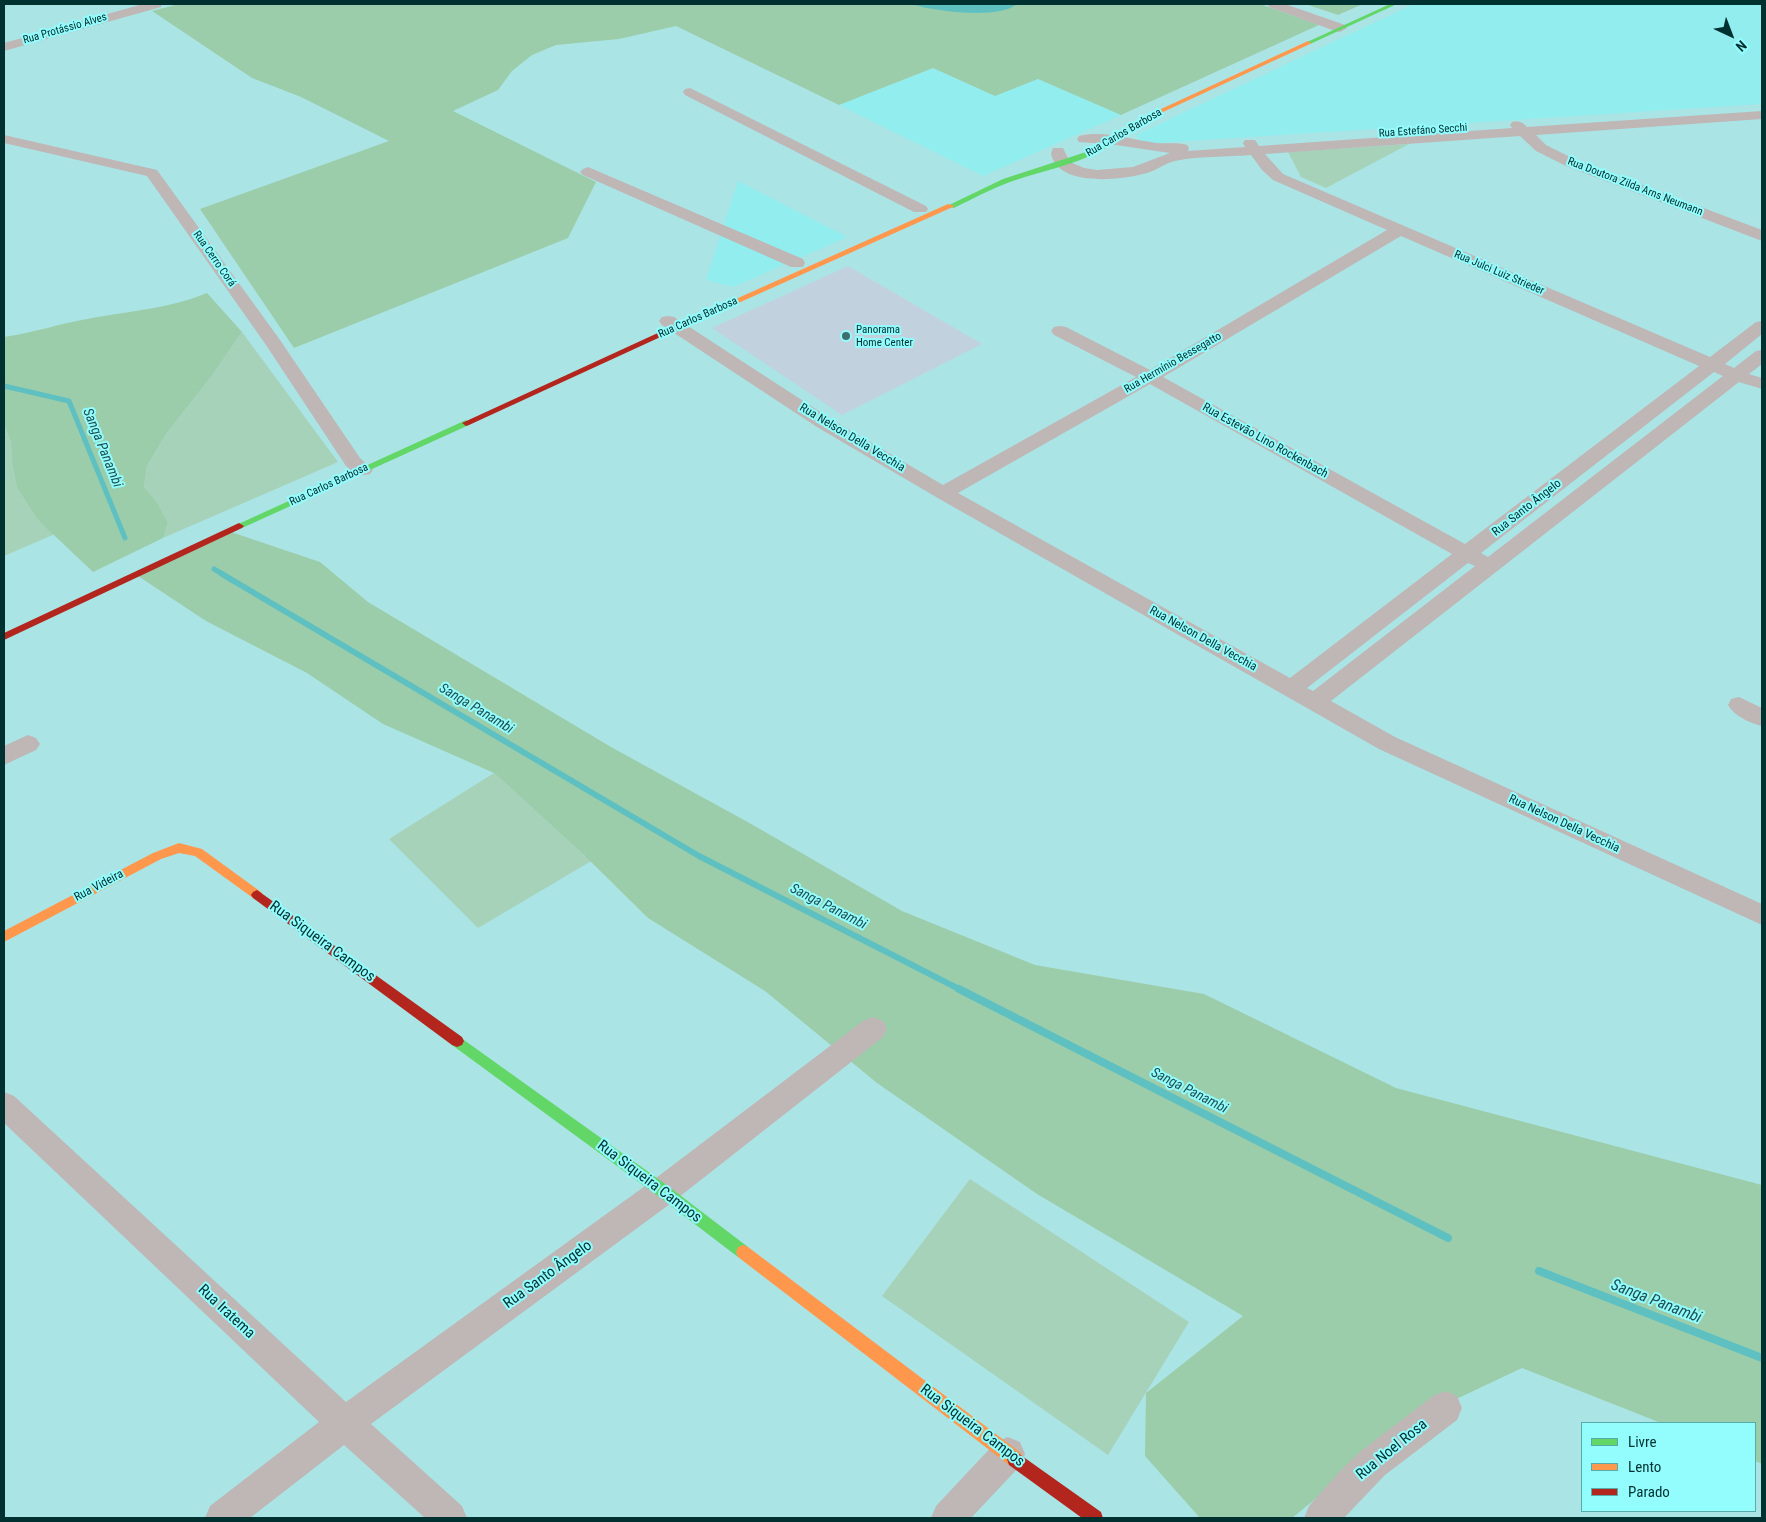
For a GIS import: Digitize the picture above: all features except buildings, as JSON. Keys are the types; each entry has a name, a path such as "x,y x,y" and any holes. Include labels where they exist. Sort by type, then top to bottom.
{"street":[{"name":"Rua Protássio Alves","path":"4,47 156,4"},
{"path":"1274,4 1339,24"},
{"path":"1290,4 1339,24"},
{"name":"Rua Carlos Barbosa","path":"4,637 358,466 673,324 1006,181 1033,173 1060,157 1084,139 1339,24 1375,4"},
{"name":"Rua Carlos Barbosa","path":"1339,24 1394,4"},
{"name":"Rua Carlos Barbosa","path":"673,324 797,263 920,209 1060,157 1089,154 1135,123 1219,79"},
{"path":"690,92 920,209"},
{"path":"1084,139 1113,139 1168,149 1407,142 1530,127 1762,108"},
{"path":"1530,127 1762,115"},
{"path":"1135,123 1129,137 1138,145"},
{"name":"Rua Doutora Zilda Arns Neumann","path":"1530,127 1586,156 1762,221"},
{"name":"Rua Doutora Zilda Arns Neumann","path":"1530,127 1541,148 1571,163 1762,236"},
{"name":"Rua Cerro Corá","path":"4,140 152,174 274,344 358,466"},
{"path":"1033,173 1080,172 1116,175 1143,168 1175,156 1259,146"},
{"name":"Rua Julci Luiz Strieder","path":"1259,146 1266,167 1278,177 1399,230 1717,362"},
{"name":"Rua Julci Luiz Strieder","path":"1259,146 1280,166 1301,179 1762,383"},
{"path":"1060,157 1080,172"},
{"path":"588,172 797,263"},
{"name":"Rua Hermínio Bessegatto","path":"943,493 1150,377 1399,230"},
{"name":"Rua Nelson Della Vecchia","path":"673,324 824,423 943,493 1387,743 1762,915"},
{"name":"Rua Santo Ângelo","path":"1291,689 1762,326"},
{"name":"Rua Estevão Lino Rockenbach","path":"1060,331 1150,377 1487,566"},
{"name":"Rua Santo Ângelo","path":"1314,702 1762,354"},
{"name":"Rua Carlos Barbosa","path":"254,506 358,466"},
{"path":"1739,705 1762,718"},
{"path":"4,756 28,744"},
{"name":"Rua Videira","path":"4,937 157,856 179,848 198,852"},
{"name":"Rua Siqueira Campos","path":"198,852 663,1191 1008,1454 1096,1518"},
{"name":"Rua Santo Ângelo","path":"222,1518 345,1423 663,1191 873,1029"},
{"name":"Rua Iratema","path":"4,1105 345,1423 450,1518"},
{"name":"Rua Noel Rosa","path":"1321,1518 1373,1463 1446,1408"},
{"path":"948,1518 1008,1454"}],"shaded area":[{"path":"911,4 1017,4 996,12 966,13"},
{"path":"1414,4 1762,4 1762,104 1142,144 1136,135"},
{"path":"933,68 995,96 1038,79 1121,115 983,176 839,105"},
{"path":"738,181 847,237 733,287 706,280"}],"green space":[{"path":"179,4 1260,4 1319,25 1121,115 1038,79 995,96 933,68 839,105 676,26 619,39 556,45 532,55 512,71 498,90 453,111 596,182 568,238 294,348 200,209 389,141 301,97 252,78 152,11"},
{"path":"1305,4 1363,4 1338,15"},
{"path":"1409,144 1326,188 1301,177 1288,152"},
{"path":"207,293 242,332 211,377 166,434 147,466 144,487 157,503 168,523 163,538 93,572 38,520 17,487 12,462 11,442 4,425 4,337 66,323 178,303"},
{"path":"242,332 338,462 163,538 168,523 144,487 147,466 166,434 211,377"},
{"path":"4,425 11,442 12,462 32,508 38,520 55,534 4,556"},
{"path":"231,532 320,562 368,602 611,747 753,825 902,911 1035,965 1204,994 1396,1088 1762,1185 1762,1464 1756,1461 1756,1422 1658,1422 1522,1368 1414,1419 1292,1518 1200,1518 1145,1456 1146,1393 1243,1316 1037,1194 877,1083 765,991 648,918 585,856 494,773 383,724 307,673 206,621 138,576"},
{"path":"494,773 585,856 610,850 478,928 389,839"},
{"path":"970,1179 1189,1322 1108,1455 882,1296"}],"waterway":[{"name":"Sanga Panambi","path":"4,386 69,401 125,538"},
{"name":"Sanga Panambi","path":"214,569 224,575"},
{"name":"Sanga Panambi","path":"222,574 699,856 961,990"},
{"name":"Sanga Panambi","path":"959,989 1448,1238"},
{"name":"Sanga Panambi","path":"1539,1271 1762,1358"}],"traffic: fast":[{"path":"1308,43 1394,4"},
{"path":"951,206 1006,181 1089,154 1103,147 1123,132"},
{"path":"239,526 466,423"},
{"path":"457,1041 663,1191 743,1252"}],"traffic: slow":[{"path":"1123,132 1135,123 1308,43"},
{"path":"713,311 951,206"},
{"path":"4,937 157,856 179,848 198,852 257,895"},
{"path":"743,1252 1015,1459"}],"traffic: jam":[{"path":"466,423 713,311"},
{"path":"4,637 239,526"},
{"path":"257,895 457,1041"},
{"path":"1015,1459 1095,1518"}],"place":[{"name":"Panorama Home Center","path":"846,336"}]}
